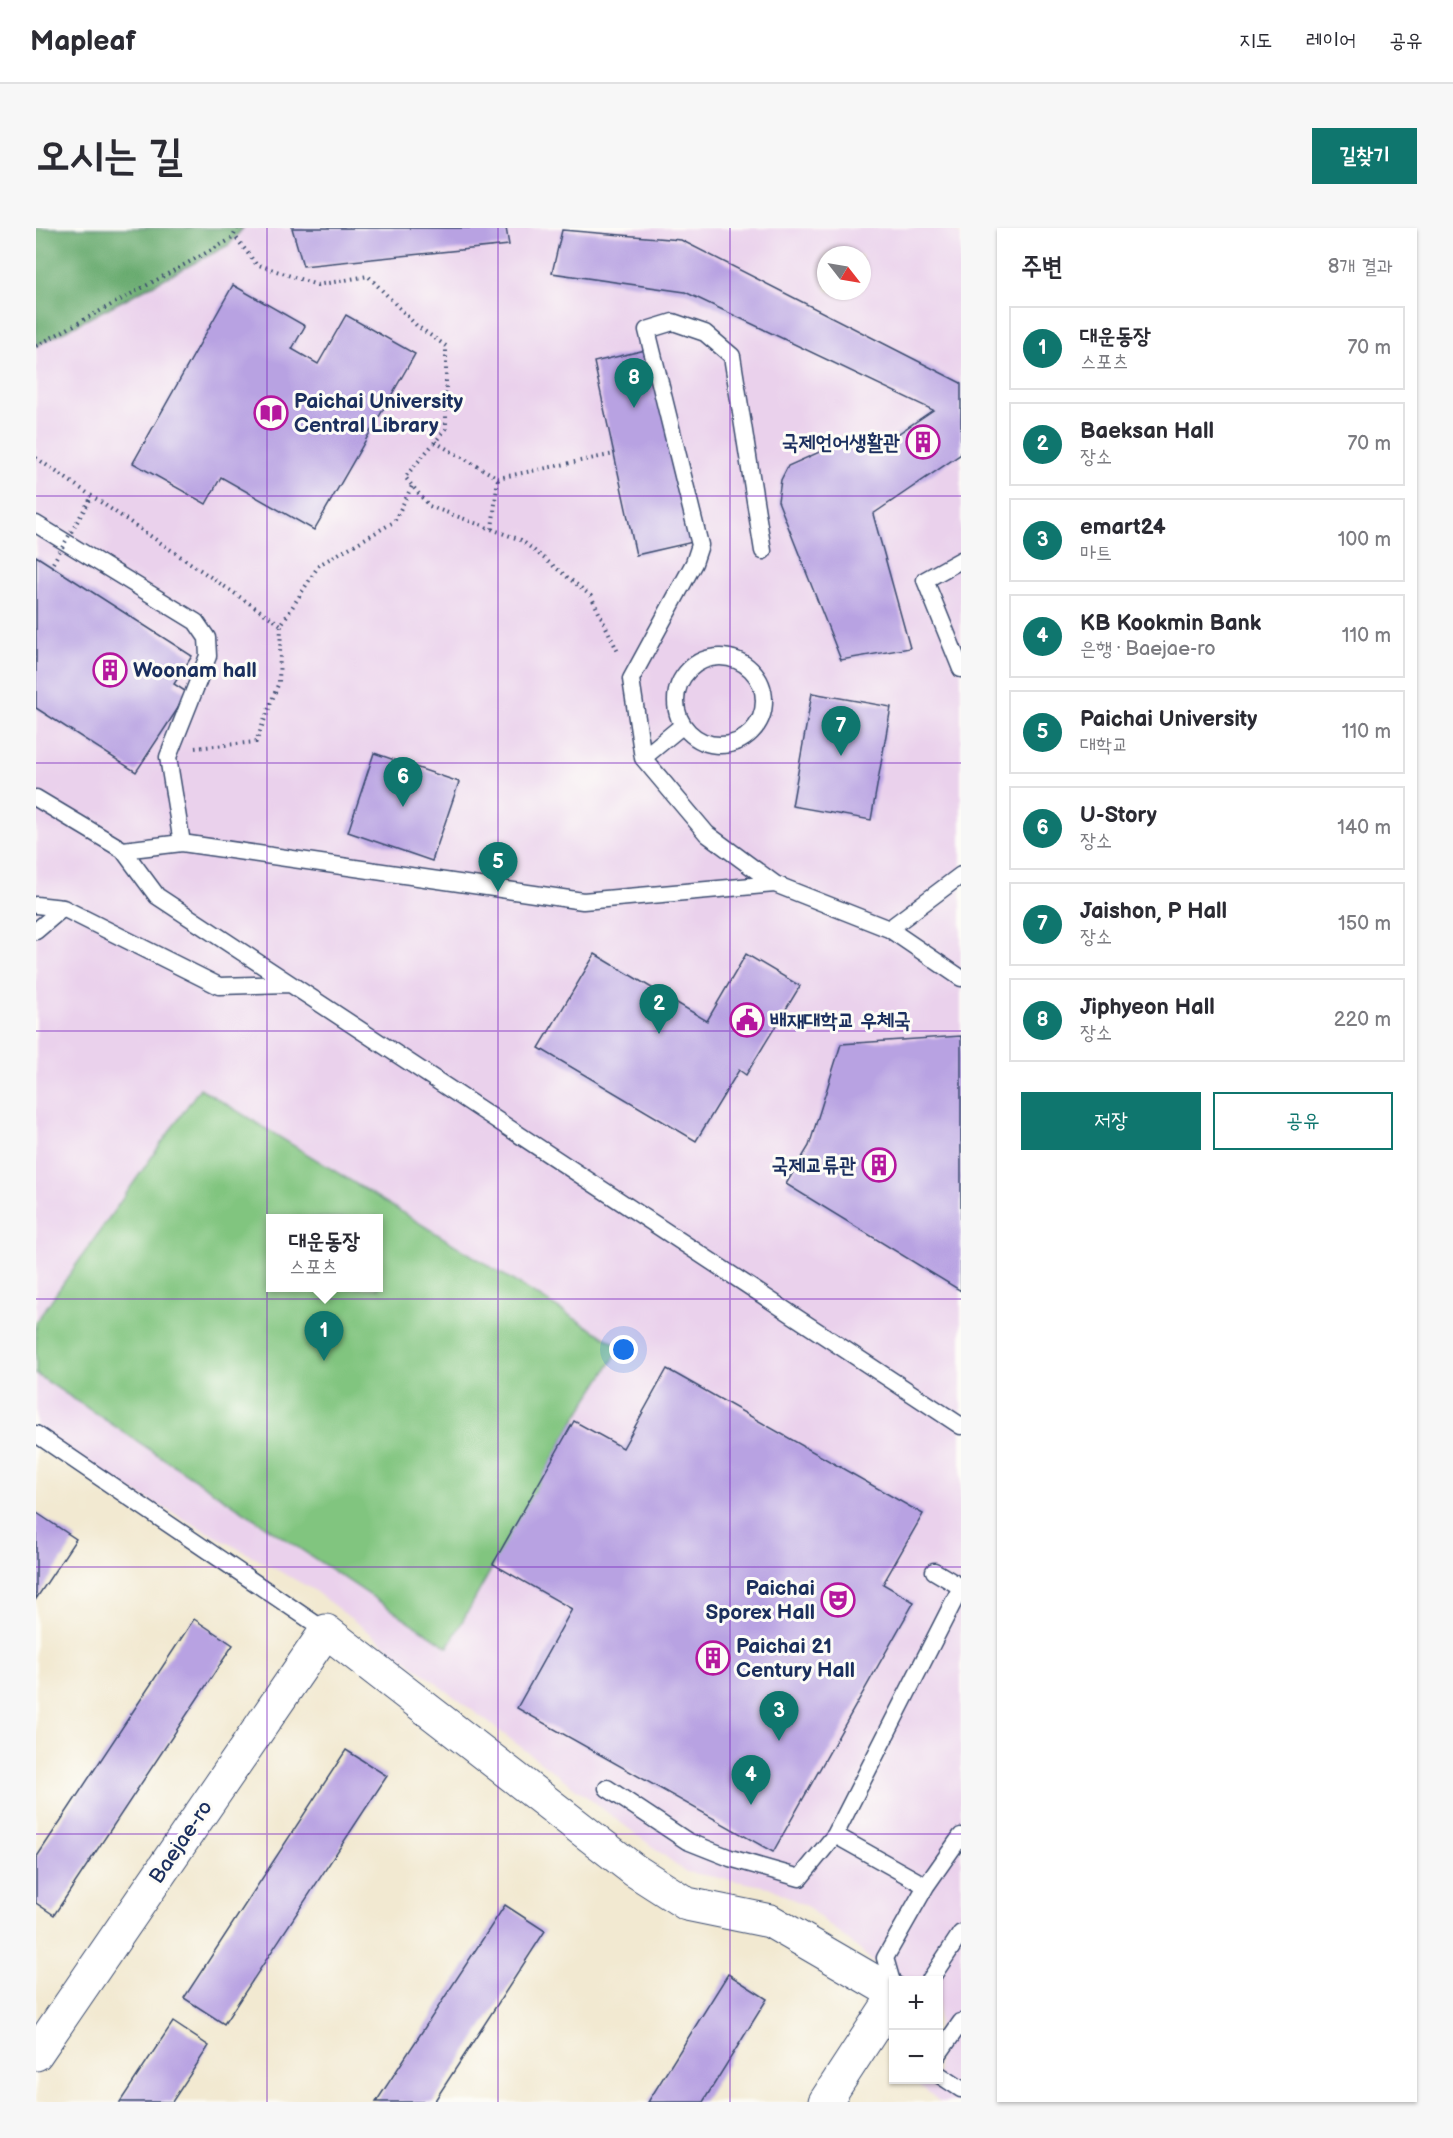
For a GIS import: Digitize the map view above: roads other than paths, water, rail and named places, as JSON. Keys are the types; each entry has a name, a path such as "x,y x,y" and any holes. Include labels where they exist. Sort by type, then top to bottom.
{"street":[{"path":"326,1631 634,1870 687,1904 770,1921 889,1989"},
{"name":"Baejae-ro","path":"36,2054 326,1631"},
{"path":"825,2102 889,2000"}],"lane":[{"path":"762,551 732,356 705,333 673,322 647,330 700,545 694,563 631,679 644,758 707,834 775,884 889,929 961,978"},
{"path":"36,524 196,622 207,638 208,656 168,757 182,843"},
{"path":"961,560 925,580 961,669"},
{"path":"712,657 726,657 740,661 752,670 760,681 764,695 763,710 758,724 748,735 735,742 713,744 693,736 682,725 677,712 679,683 687,671 698,662 712,657"},
{"path":"644,758 682,725"},
{"path":"36,798 123,850 157,896 961,1426"},
{"path":"123,850 182,843 583,901 775,884"},
{"path":"889,929 961,875"},
{"path":"36,905 63,908 219,986 289,984"},
{"path":"36,931 63,908"},
{"path":"36,1434 326,1631"},
{"path":"607,1788 687,1841 730,1858 800,1878 835,1835 961,1587 934,1571"},
{"path":"835,1835 926,1886"},
{"path":"890,1976 885,1958 926,1886 961,1836"},
{"path":"933,1976 961,1933"},
{"path":"943,2049 961,2022"},
{"path":"943,2077 961,2089"}],"place":[{"name":"Jiphyeon Hall","path":"634,408"},
{"name":"Paichai University Central Library","path":"271,413"},
{"name":"국제언어생활관","path":"923,442"},
{"name":"Woonam hall","path":"110,670"},
{"name":"Jaishon, P Hall","path":"841,756"},
{"name":"U-Story","path":"403,807"},
{"name":"Paichai University","path":"498,892"},
{"name":"배재대학교 우체국","path":"747,1020"},
{"name":"Baeksan Hall","path":"659,1034"},
{"name":"국제교류관","path":"879,1165"},
{"name":"대운동장","path":"324,1361"},
{"name":"Paichai Sporex Hall","path":"838,1600"},
{"name":"Paichai 21 Century Hall","path":"713,1658"},
{"name":"emart24","path":"779,1741"},
{"name":"KB Kookmin Bank","path":"751,1805"}]}
